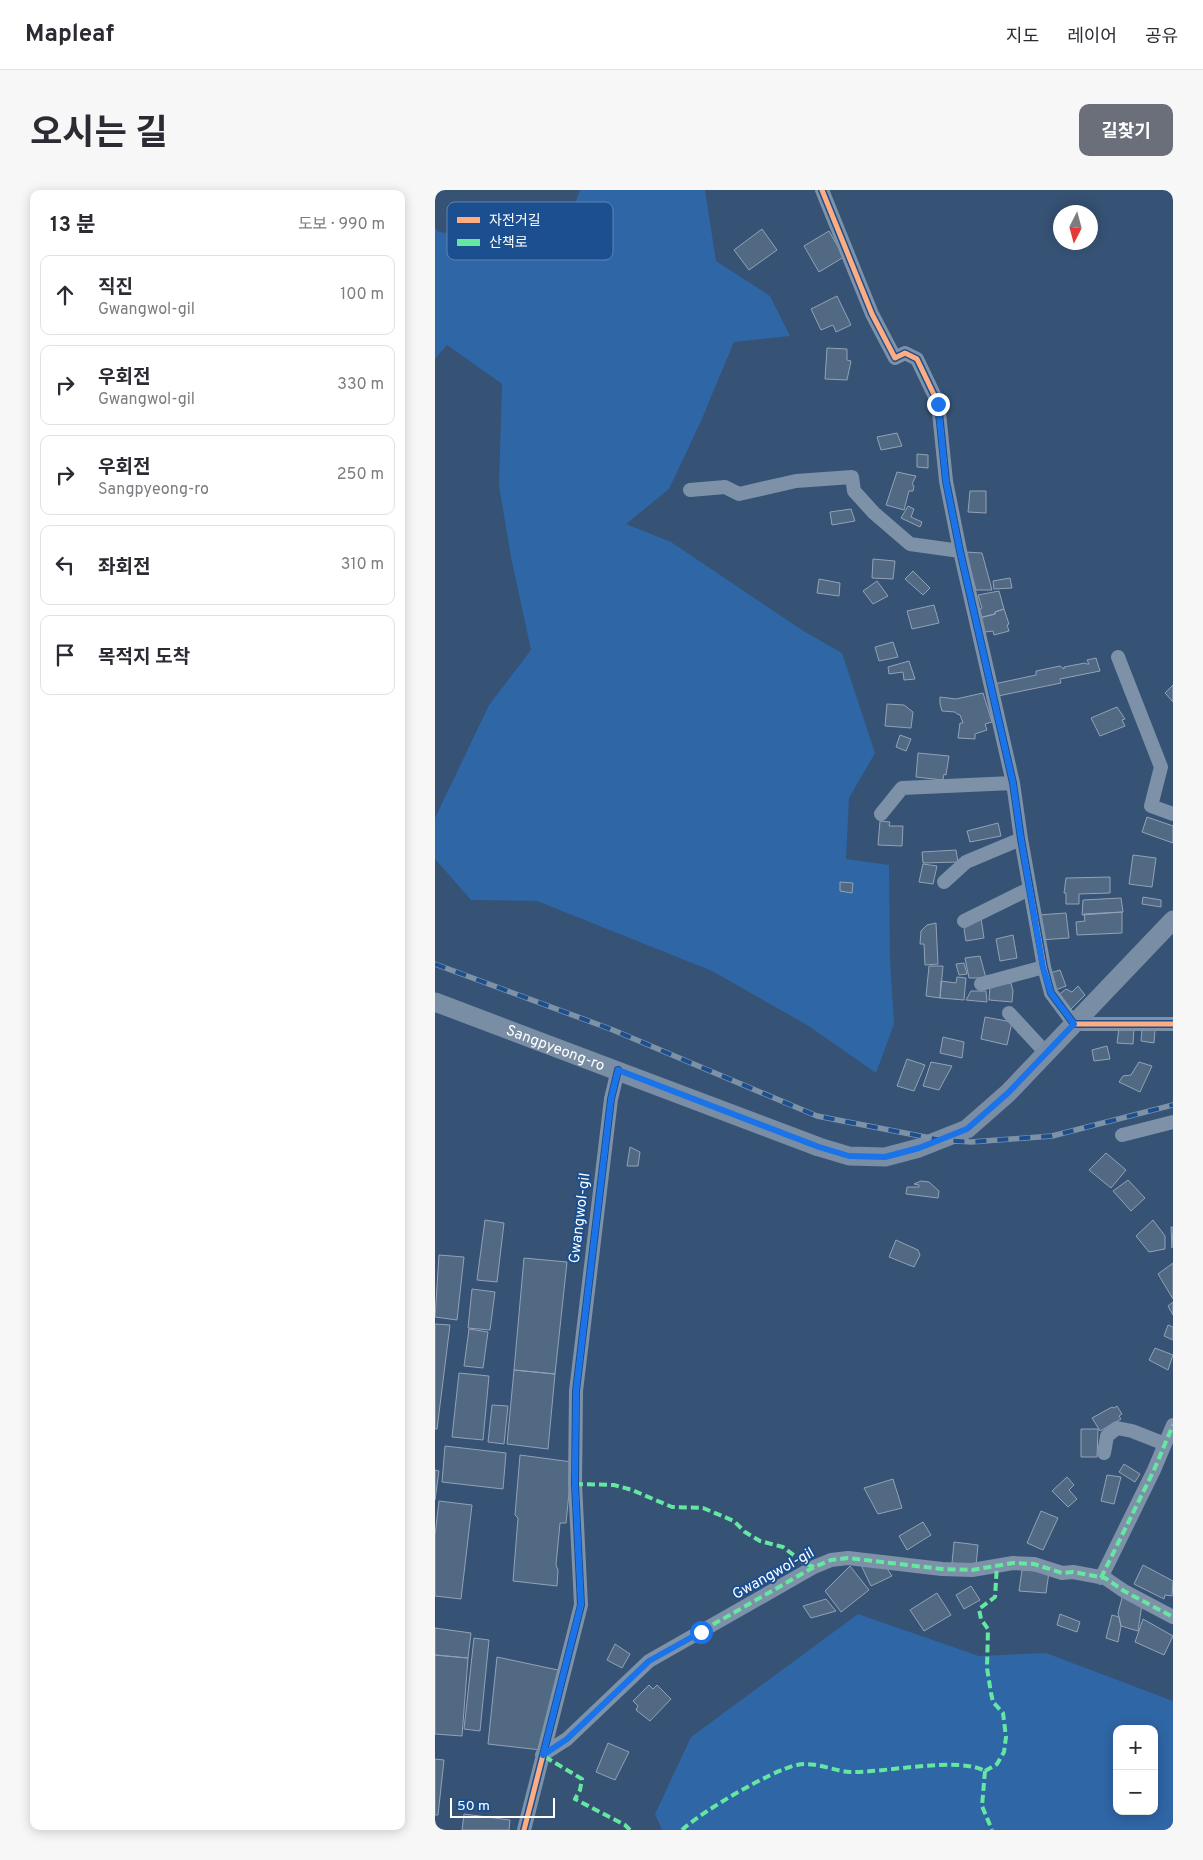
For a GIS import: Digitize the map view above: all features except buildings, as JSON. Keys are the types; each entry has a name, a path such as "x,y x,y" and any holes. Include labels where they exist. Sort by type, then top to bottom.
{"main road":[{"name":"Sangpyeong-ro","path":"435,1002 819,1147 849,1156 885,1157 919,1148 967,1129 1008,1093 1173,920"}],"street":[{"path":"822,190 873,314 895,358 905,353 917,359 938,404 946,482 1013,783 1043,967 1051,993 1074,1024 1173,1024"},
{"path":"690,490 725,488 739,494 796,481 852,477 853,491 874,513 910,544 960,551"},
{"path":"1118,657 1161,767 1151,806 1173,814"},
{"path":"881,814 902,788 1013,783"},
{"path":"944,882 966,862 1021,839"},
{"path":"964,921 1029,889"},
{"path":"981,984 1043,967"},
{"path":"1009,1013 1046,1053"},
{"name":"Gwangwol-gil","path":"524,1830 581,1604 575,1484 576,1391 606,1135 611,1099 618,1070"},
{"path":"1121,1135 1173,1122"},
{"path":"1101,1578 1154,1470 1173,1425"},
{"path":"1104,1453 1107,1436 1117,1428 1132,1431 1165,1444"},
{"name":"Gwangwol-gil","path":"543,1755 567,1739 649,1661 814,1567 831,1560 848,1558 942,1569 972,1570 1013,1562 1034,1564 1062,1572 1073,1572 1101,1578 1173,1616"}],"shaded area":[{"path":"580,190 705,190 716,261 770,296 790,336 734,342 701,421 669,489 626,524 671,542 802,630 842,653 875,753 849,798 846,859 889,865 890,961 894,1024 876,1073 807,1025 712,971 537,901 471,900 435,859 435,818 489,705 531,650 511,557 499,486 502,384 447,345 435,359 435,228 439,232 447,233 447,260 613,260 613,202 575,202"},
{"path":"858,1614 979,1656 1046,1653 1173,1701 1173,1830 662,1830 655,1814 691,1737"}],"railway":[{"path":"435,964 613,1030 817,1116 941,1140 971,1142 1052,1136 1173,1105"}],"marked path":[{"path":"1101,1578 1154,1470 1173,1425"},
{"path":"575,1484 614,1485 632,1490 672,1507 703,1508 734,1521 745,1532 760,1541 783,1547 804,1563 814,1567"},
{"path":"630,1830 625,1825 575,1799 580,1790 582,1779 542,1755 567,1739 649,1661 814,1567 831,1560 848,1558 942,1569 972,1570 1013,1563 1034,1564 1062,1573 1073,1572 1105,1578 1124,1591 1173,1617"},
{"path":"985,1771 997,1764 1004,1752 1006,1737 1003,1713 993,1702 991,1693 987,1668 988,1629 981,1619 979,1609 995,1597 997,1565"},
{"path":"682,1830 704,1813 737,1793 771,1775 797,1765 810,1764 850,1772 939,1765 973,1767 985,1771"},
{"path":"985,1771 982,1806 992,1830"}],"cycle path":[{"path":"822,190 872,314 895,358 905,353 917,359 938,403 946,481 1013,783 1044,967 1051,993 1074,1024 1173,1024"},
{"path":"524,1830 581,1605 575,1484 576,1391 611,1099 618,1070"}],"route":[{"path":"701,1632 649,1661 567,1739 543,1755 581,1604 575,1484 576,1391 611,1099 618,1070 819,1147 849,1156 885,1157 919,1148 967,1129 1008,1093 1074,1024 1051,993 1043,967 1013,783 946,482 938,404"}]}
